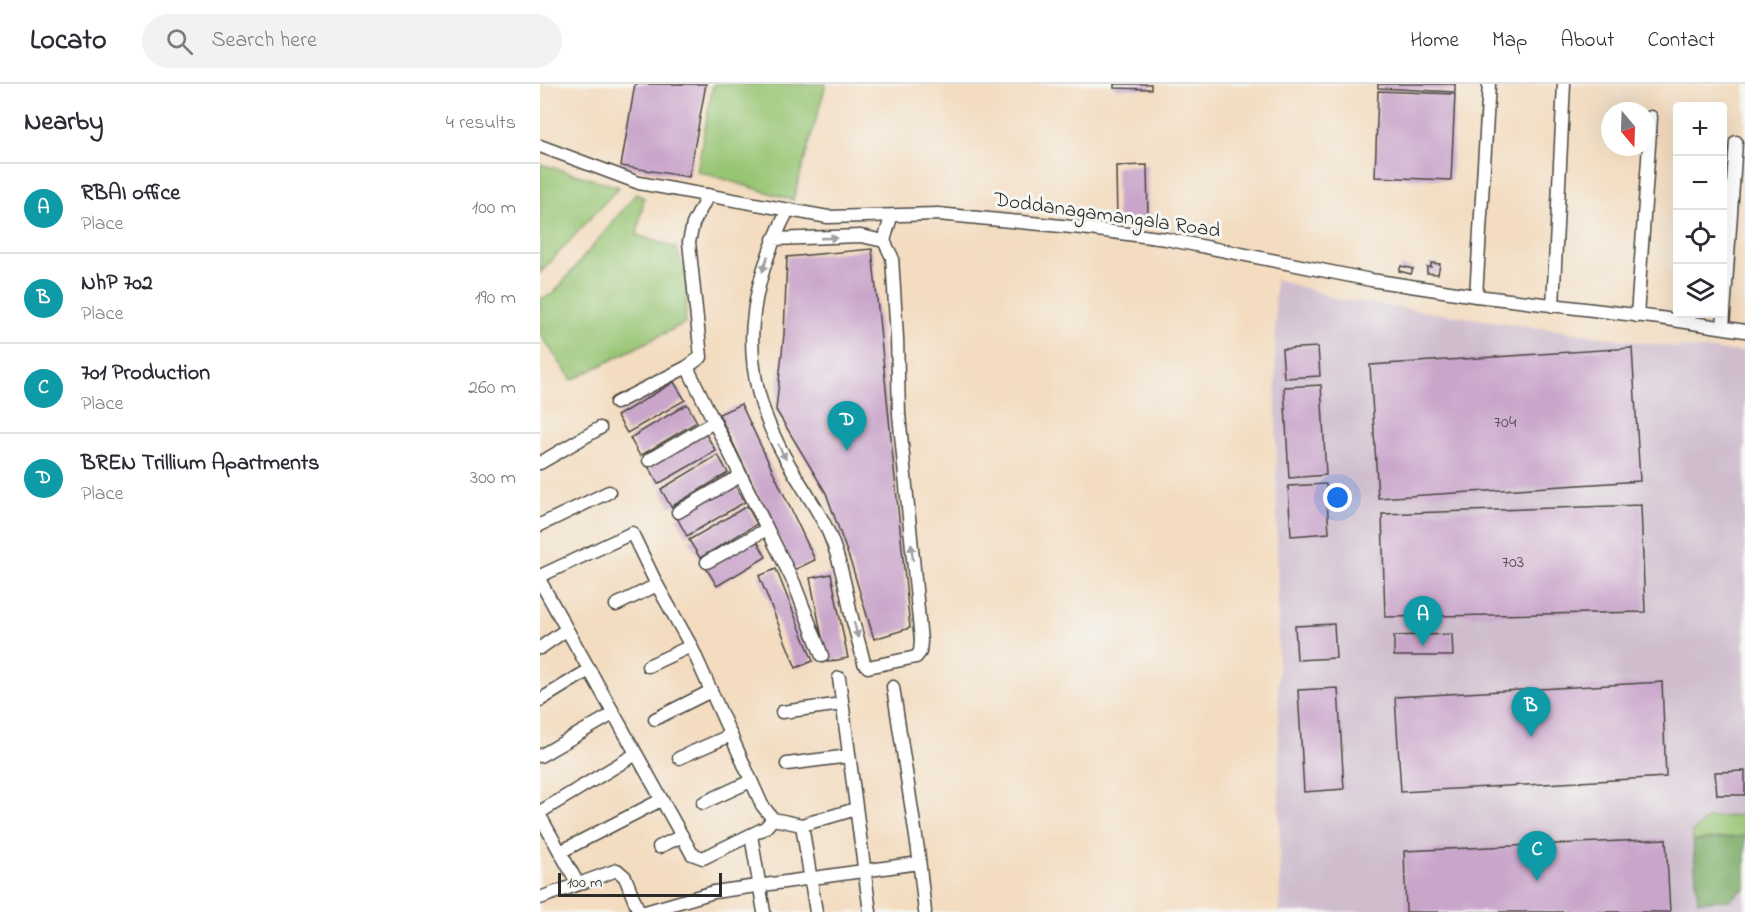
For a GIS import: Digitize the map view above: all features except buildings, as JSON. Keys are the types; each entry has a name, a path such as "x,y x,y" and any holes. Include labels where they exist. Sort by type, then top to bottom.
{"street":[{"path":"1476,296 1489,84"},
{"path":"1553,306 1564,84"},
{"path":"1723,327 1736,142"},
{"name":"Doddanagamangala Road","path":"540,146 639,183 828,217 938,214 1082,228 1166,239 1371,280 1476,296 1637,316 1673,318"},
{"path":"1637,316 1648,156"},
{"path":"616,403 687,367 700,357 689,242 693,224 708,195"},
{"path":"788,210 773,239 758,283 752,336 752,370 765,416 777,443 826,528 846,585 864,663 868,667 916,657 920,652 921,641 899,414 892,256 884,242 891,217"},
{"path":"773,239 861,236 884,242"},
{"name":"Doddanagamangala Road","path":"1682,318 1745,332"},
{"path":"687,367 692,373 695,384 794,583 822,656"},
{"path":"649,460 714,422"},
{"path":"540,463 600,428"},
{"path":"678,512 740,476"},
{"path":"540,525 609,492"},
{"path":"707,562 767,529"},
{"path":"540,576 632,533 657,585 691,646 762,805 773,819 802,825 856,809"},
{"path":"540,581 692,854 703,858 765,828 773,819"},
{"path":"616,605 657,585"},
{"path":"540,648 566,630"},
{"path":"648,666 691,646"},
{"path":"540,700 589,670"},
{"path":"839,678 870,912"},
{"path":"893,687 925,912"},
{"path":"655,719 711,691"},
{"path":"782,711 842,704"},
{"path":"540,756 613,714"},
{"path":"679,758 731,735"},
{"path":"578,884 560,852 544,833 540,814 636,754"},
{"path":"787,764 849,756"},
{"path":"703,803 751,781"},
{"path":"560,852 661,800"},
{"path":"802,825 816,912"},
{"path":"751,835 764,912"},
{"path":"659,847 682,836"},
{"path":"645,912 714,892 919,863"},
{"path":"540,898 617,870 625,877 639,912"}],"shaded area":[{"path":"1275,279 1338,299 1675,347 1745,352 1745,912 1280,912"}],"green space":[{"path":"713,84 826,84 793,200 697,171"},
{"path":"540,164 619,187 540,273"},
{"path":"636,194 644,198 637,235 676,248 688,282 685,323 572,380 540,334 540,299 553,294"},
{"path":"1745,815 1745,836 1693,841 1692,833 1708,818"},
{"path":"1745,836 1745,890 1740,891 1730,900 1698,901 1693,841"}],"place":[{"name":"BREN Trillium Apartments","path":"847,451"},
{"name":"RBAI office","path":"1423,646"},
{"name":"NhP 702","path":"1531,737"},
{"name":"701 Production","path":"1537,881"}]}
